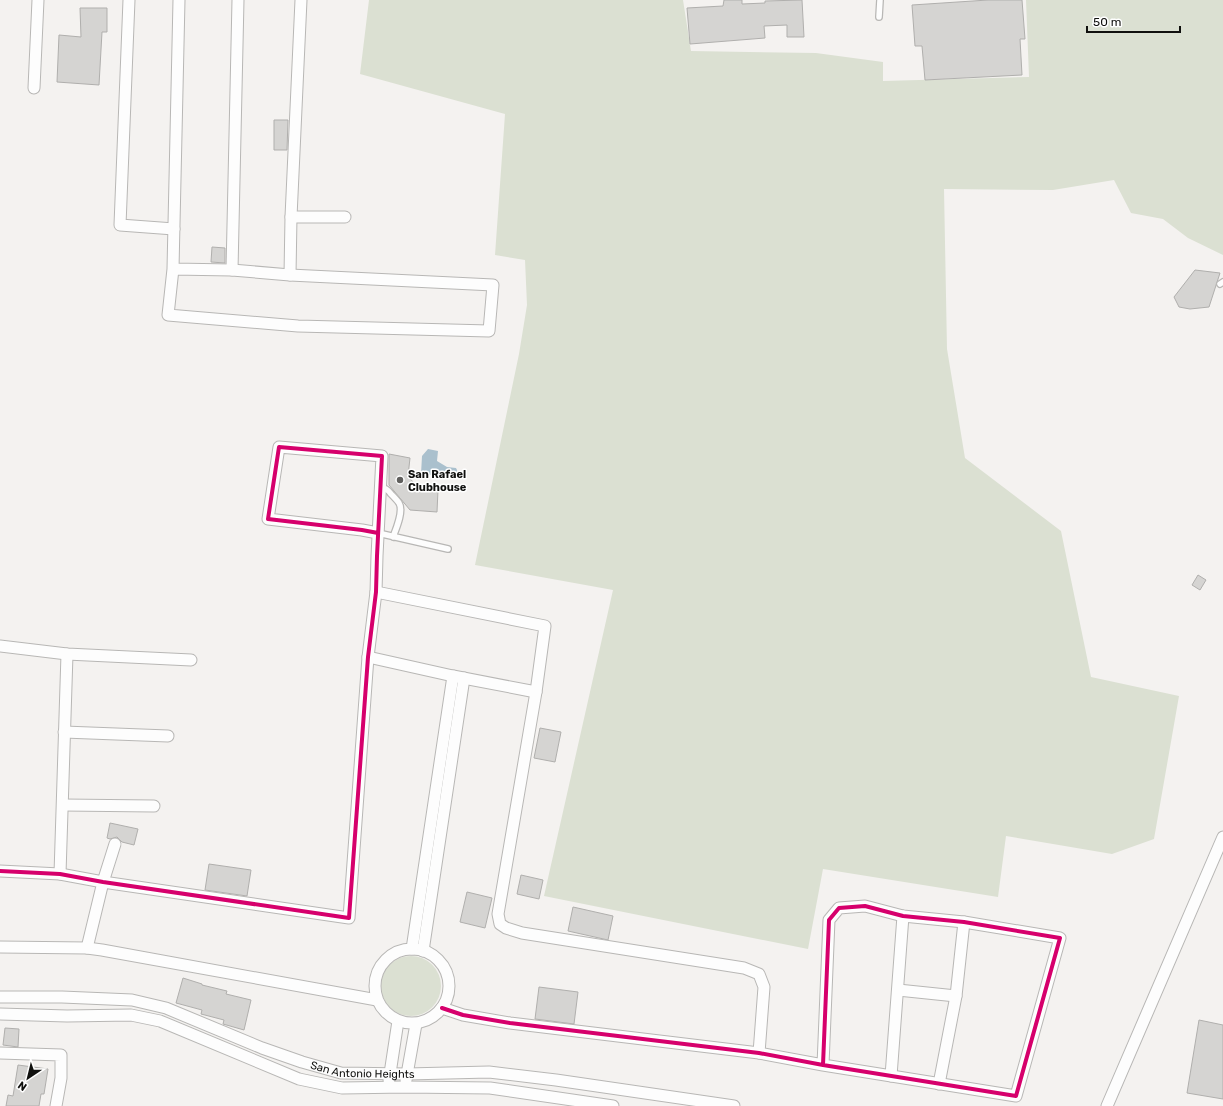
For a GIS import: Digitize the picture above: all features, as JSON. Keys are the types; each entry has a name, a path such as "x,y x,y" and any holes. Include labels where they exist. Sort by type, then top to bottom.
{"street":[{"path":"34,88 38,0"},
{"path":"129,0 120,225 174,229"},
{"path":"173,269 232,270 290,275 494,285 489,331 298,326 168,315 173,269 180,0"},
{"path":"232,270 238,0"},
{"path":"290,275 291,216 301,0"},
{"path":"291,216 345,217"},
{"path":"0,871 60,874 103,882 349,918 368,657 376,592 382,456 279,447 268,519 378,533"},
{"path":"376,592 545,626 536,692 498,914 500,924 506,928 522,933 744,968 759,974 764,986 759,1053"},
{"path":"0,646 67,654 191,660"},
{"path":"60,874 67,654"},
{"path":"368,657 536,692"},
{"path":"412,949 459,677"},
{"path":"423,951 459,677"},
{"path":"64,732 168,736"},
{"path":"63,805 154,806"},
{"path":"1106,1106 1223,837"},
{"path":"87,948 103,882 115,844"},
{"path":"442,1008 463,1015 510,1024 759,1053 823,1065 1016,1096 1060,938 964,922 903,916 865,906 839,908 829,920 823,1065"},
{"path":"891,1076 903,916"},
{"path":"939,1084 956,996 964,922"},
{"path":"0,947 87,948 376,1000"},
{"path":"412,949 423,951 434,956 442,964 447,975 449,986 448,998 435,1016 416,1024 407,1024 389,1016 376,1000 374,988 375,976 380,965 389,956 400,951 412,949"},
{"path":"898,990 956,996"},
{"name":"San Antonio Heights","path":"0,997 62,997 132,1000 166,1008 262,1048 302,1062 341,1073 407,1074 489,1072 556,1080 734,1106"},
{"name":"San Antonio Heights","path":"0,1014 67,1016 131,1015 160,1021 299,1079 342,1088 490,1088 613,1106"},
{"path":"388,1088 398,1021"},
{"path":"405,1087 416,1024"},
{"path":"0,1053 61,1055 61,1078 56,1106"}],"lane":[{"path":"879,17 880,0"},
{"path":"380,488 388,490 400,503 402,508 398,525 393,537"},
{"path":"378,533 448,549"}],"shaded area":[{"path":"369,0 683,0 691,51 816,53 883,62 883,81 1029,77 1026,0 1223,0 1223,255 1188,238 1163,219 1131,213 1114,180 1053,190 944,189 947,349 965,458 1061,531 1091,677 1179,696 1154,839 1112,854 1006,836 998,897 823,869 808,949 544,896 613,590 475,565 519,354 527,305 525,260 495,255 505,114 360,74"},
{"path":"411,956 428,961 436,969 441,986 436,1003 428,1011 411,1016 394,1011 386,1003 381,986 386,969 394,961"}],"water":[{"path":"428,449 438,451 437,461 447,467 456,468 457,474 455,477 421,474 422,456"}],"building":[{"path":"724,0 742,0 742,4 765,3 765,1 802,0 804,37 787,37 787,25 764,26 765,38 690,44 687,8 723,6"},
{"path":"988,0 1022,0 1025,39 1020,39 1022,75 925,80 922,46 915,46 912,5"},
{"path":"80,8 107,8 107,32 102,32 99,85 57,82 59,35 81,37"},
{"path":"274,120 288,120 287,150 274,150"},
{"path":"212,247 225,248 225,263 211,262"},
{"path":"1195,270 1220,273 1209,307 1190,309 1179,307 1174,297"},
{"name":"San Rafael Clubhouse","path":"389,454 410,458 408,476 418,488 438,490 437,512 410,510 389,485"},
{"path":"1198,575 1206,580 1200,590 1192,585"},
{"path":"540,728 561,732 555,762 534,758"},
{"path":"110,823 138,829 134,845 122,842 117,837 110,839 107,838"},
{"path":"209,864 251,870 247,896 205,890"},
{"path":"521,875 543,880 539,899 517,894"},
{"path":"467,892 492,898 485,928 460,922"},
{"path":"573,907 613,916 608,940 568,931"},
{"path":"183,978 202,985 227,991 226,994 251,1000 244,1030 223,1024 224,1020 201,1014 202,1010 176,1003"},
{"path":"539,987 578,992 574,1024 535,1019"},
{"path":"1199,1020 1223,1025 1223,1099 1187,1093"},
{"path":"5,1028 19,1029 18,1047 3,1045"},
{"path":"18,1065 48,1069 44,1094 41,1094 39,1106 6,1106 8,1095 13,1096"}],"cycle path":[{"path":"0,871 60,874 103,882 349,918 368,657 376,592 382,456 279,447 268,519 378,533"},
{"path":"442,1008 463,1015 510,1023 759,1053 823,1065 1016,1096 1060,938 964,922 903,916 865,906 839,908 829,920 823,1065"}],"place":[{"name":"San Rafael Clubhouse","path":"400,480"}]}
